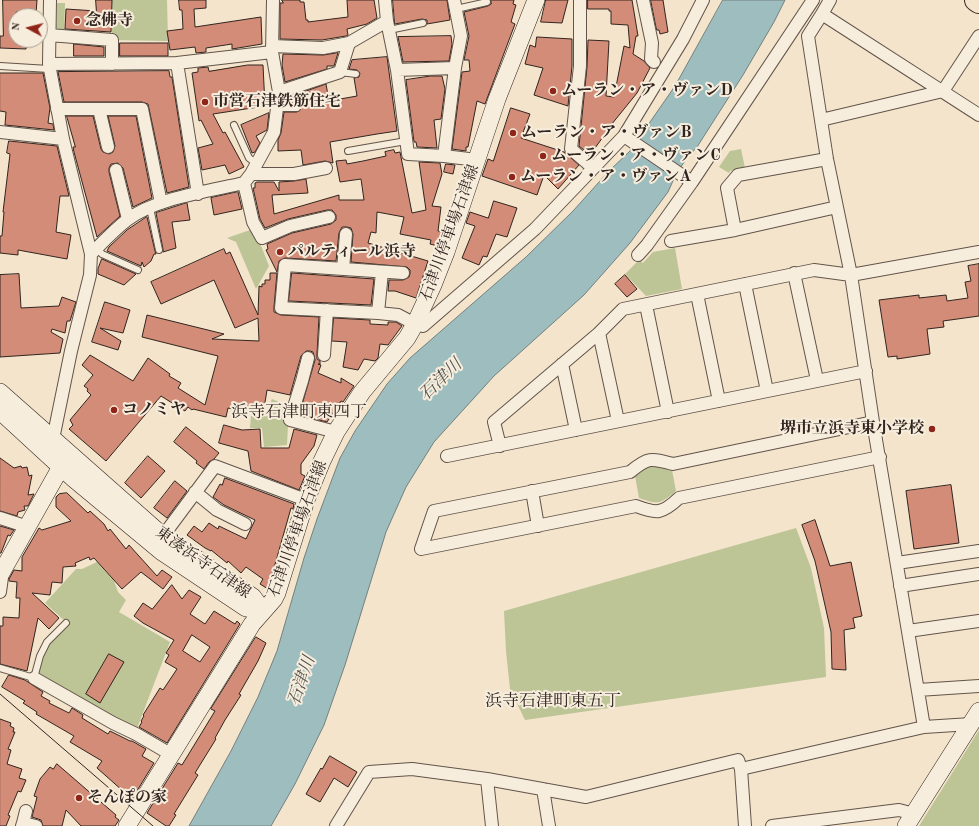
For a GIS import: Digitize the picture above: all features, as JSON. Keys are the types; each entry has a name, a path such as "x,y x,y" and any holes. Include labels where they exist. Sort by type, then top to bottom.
{"main road":[{"name":"石津川停車場石津線","path":"127,826 252,624 274,600 306,500 336,432 362,392 400,347 415,324 446,252 497,99 536,0"},
{"name":"東湊浜寺石津線","path":"0,392 53,439 60,459 162,552 246,608 263,611"},
{"name":"東湊浜寺石津線","path":"0,411 60,459 163,536 253,597 263,611"},
{"path":"2,572 28,527 60,459"},
{"path":"910,820 977,715"}],"street":[{"path":"50,0 47,19 49,35 49,66 56,109 63,140 94,251 90,275 71,351 53,439"},
{"path":"274,0 272,49 279,92 274,132 251,174 253,222 262,238 290,226 329,217"},
{"path":"385,0 388,25 397,70 408,154 477,160"},
{"path":"580,0 580,66 571,149 593,168"},
{"path":"643,0 652,43 651,59 654,62"},
{"path":"403,274 285,266 281,308 378,313 398,316 423,326 535,229 624,136 683,39 703,0"},
{"path":"638,255 647,245 692,182 813,0"},
{"path":"830,0 808,36 827,159 850,275 896,563 924,726"},
{"path":"444,156 455,68 461,36 455,4"},
{"path":"822,14 979,114"},
{"path":"49,66 177,63 272,49 323,48 349,43 388,25"},
{"path":"49,35 112,40 112,64"},
{"path":"821,120 943,91 979,36"},
{"path":"279,92 340,72 349,43"},
{"path":"177,63 198,194"},
{"path":"397,70 455,68"},
{"path":"56,109 142,109 161,203"},
{"path":"100,109 108,147"},
{"path":"0,132 63,140"},
{"path":"624,136 692,182"},
{"path":"735,230 727,188 738,175 827,159"},
{"path":"94,251 128,219 161,203 198,194 251,174 294,174 326,168"},
{"path":"116,170 128,219"},
{"path":"671,241 735,230 837,207"},
{"path":"343,269 346,234"},
{"path":"500,446 494,422 599,333 623,309 794,273 814,270 850,275 979,252"},
{"path":"378,313 382,272"},
{"path":"794,273 817,380"},
{"path":"745,284 767,391"},
{"path":"697,294 719,401"},
{"path":"646,305 668,412"},
{"path":"324,355 327,310"},
{"path":"599,333 618,421"},
{"path":"308,358 290,420 336,432"},
{"path":"562,364 576,430"},
{"path":"447,456 866,371"},
{"path":"873,422 673,464 654,458 641,462 630,472 434,511 421,549 636,506 653,512 668,508 679,498 880,457"},
{"path":"163,536 215,466 306,500"},
{"path":"532,491 538,526"},
{"path":"195,492 217,510 245,524"},
{"path":"0,518 28,527"},
{"path":"896,563 979,551"},
{"path":"0,592 2,572"},
{"path":"900,586 979,574"},
{"path":"908,631 979,621"},
{"path":"34,678 172,755"},
{"path":"918,690 979,686"},
{"path":"741,769 977,715"},
{"path":"336,826 369,772 412,769 487,779 586,797 738,760 741,769 745,826"},
{"path":"487,779 492,826"},
{"path":"543,789 549,826"},
{"path":"772,826 899,810 910,820"},
{"path":"24,820 36,826"}],"lane":[{"path":"455,4 487,2"},
{"path":"388,25 422,23"},
{"path":"0,66 49,66"},
{"path":"340,72 356,74"},
{"path":"277,108 296,108"},
{"path":"234,125 249,158 251,174"},
{"path":"348,151 406,141"},
{"path":"150,208 159,250"},
{"path":"94,251 138,270"},
{"path":"0,668 34,678 40,656 47,642 66,623"}],"green space":[{"path":"112,0 167,0 168,41 112,40"},
{"path":"57,3 65,3 64,33 56,32"},
{"path":"741,149 745,168 730,171 729,173 719,167 730,151"},
{"path":"253,229 269,266 256,289 236,242 227,238"},
{"path":"675,248 682,289 646,296 625,274 639,260 643,263 653,252"},
{"path":"272,399 286,405 289,409 284,421 288,424 287,445 264,447 262,428 250,428 251,416 264,417"},
{"path":"656,465 672,470 676,491 663,501 651,502 639,498 635,476 646,467"},
{"path":"796,528 811,568 824,628 826,677 525,720 510,689 504,611"},
{"path":"97,562 114,581 118,592 126,600 119,612 170,642 136,731 36,676 42,656 49,643 67,623 45,603 76,569 82,569"},
{"path":"979,730 979,826 919,826"}],"water":[{"name":"石津川","path":"723,0 785,0 743,75 697,147 676,174 668,192 630,243 584,295 494,376 434,442 406,487 386,532 345,665 324,725 295,784 271,826 189,826 231,751 258,697 277,651 317,519 340,458 355,431 387,384 410,358 526,257 573,211 609,171 630,151 675,86"}],"building":[{"path":"3,0 37,0 36,8 8,8 8,48 26,49 0,48 0,36 3,36"},
{"path":"96,0 112,0 111,32 65,29 66,9 96,11"},
{"path":"179,0 206,0 206,8 194,9 195,27 261,17 262,44 232,49 232,44 206,48 206,52 196,53 195,47 170,50 167,31 183,29 182,10 180,10"},
{"path":"282,0 300,0 300,2 304,2 306,20 308,20 308,22 348,17 347,0 374,0 377,18 367,24 347,29 348,35 346,36 322,40 280,39 280,3 283,3"},
{"path":"393,0 447,0 450,20 427,24 427,20 422,19 395,24"},
{"path":"491,0 514,0 513,4 516,5 511,22 515,24 485,104 477,101 466,151 452,149 462,72 470,71 469,60 464,60 469,36 464,12 488,6 491,4"},
{"path":"546,0 568,0 562,23 541,22"},
{"path":"588,0 632,0 638,36 636,36 633,54 644,61 650,68 637,93 607,130 590,155 579,146 587,67 588,40 609,41 606,96 614,97 624,46 630,48 628,25 611,24 611,11 609,11 609,9 588,9"},
{"path":"651,0 663,0 668,32 660,34 659,30 657,30"},
{"path":"451,36 452,44 449,61 403,62 398,37"},
{"path":"537,37 572,39 572,66 568,106 534,95 543,68 525,64 530,45 535,47"},
{"path":"120,43 168,43 168,56 120,56"},
{"path":"74,44 104,47 104,56 74,56"},
{"path":"338,53 334,66 327,66 327,69 285,82 282,65 283,54 323,55"},
{"path":"387,57 397,131 330,142 333,163 325,161 303,165 301,150 278,151 278,140 281,133 284,112 297,112 301,108 299,104 285,102 286,98 326,84 329,101 357,96 354,78 359,77 360,73 357,70 349,69 352,60"},
{"path":"248,65 263,65 265,106 213,114 223,133 225,132 244,167 229,174 225,165 202,170 198,148 213,144 201,120 199,121 192,73 198,72 198,68 208,67 209,71"},
{"path":"169,71 170,77 172,77 189,187 167,193 148,104 142,102 64,102 58,72"},
{"path":"0,73 43,73 50,108 48,123 53,124 54,130 5,125 6,112 0,111"},
{"path":"431,76 442,76 445,89 441,119 434,120 437,148 417,147 416,142 414,142 406,80"},
{"path":"511,108 530,114 521,138 564,152 579,165 558,189 544,175 537,195 482,176 488,159 493,161"},
{"path":"269,113 267,130 256,136 260,143 255,152 252,153 241,125"},
{"path":"67,116 93,116 101,149 103,152 109,154 113,152 115,146 108,116 136,116 152,198 133,207 123,168 118,163 111,164 109,172 120,216 97,237 74,152 73,147 75,147"},
{"path":"9,141 57,146 69,196 60,196 56,232 71,235 67,259 18,250 18,255 0,253 0,236 2,236 3,212 10,154 7,153"},
{"path":"394,150 395,153 400,152 412,213 426,210 419,162 440,163 442,174 432,206 441,207 438,231 442,232 438,246 430,244 431,240 400,234 404,217 377,212 376,233 371,232 368,243 428,261 416,298 395,291 388,291 389,280 403,280 409,277 410,270 407,267 351,262 353,234 351,228 347,227 342,227 339,233 336,261 285,258 279,261 277,272 266,250 268,249 267,244 292,233 331,224 336,220 336,215 332,210 327,210 288,219 265,228 260,219 253,188 255,188 255,183 274,182 279,191 279,182 306,179 308,193 272,195 274,214 339,195 339,200 364,200 361,179 340,182 336,161 346,160 347,164 363,161 386,156 385,152"},
{"path":"446,164 455,165 453,174 444,172"},
{"path":"238,192 242,209 214,215 211,198"},
{"path":"494,201 517,208 507,237 496,234 487,257 483,256 479,265 462,258 475,226 466,223 470,212 488,218"},
{"path":"187,203 190,220 172,222 176,248 163,252 156,213"},
{"path":"147,217 156,254 154,254 151,261 144,267 142,262 141,266 107,251 109,247 127,230"},
{"path":"224,249 226,254 230,252 258,315 259,286 262,287 262,284 265,284 265,280 270,280 270,273 277,273 274,312 281,315 319,317 317,359 320,361 320,364 318,364 321,365 318,373 341,383 341,378 354,386 343,402 341,401 327,422 299,415 315,360 313,352 306,351 301,356 290,395 267,390 263,415 228,408 226,417 192,410 188,407 185,411 161,396 106,461 69,429 73,425 70,420 91,395 87,391 88,389 84,386 93,375 82,365 90,355 133,381 148,358 170,374 169,376 181,383 178,388 205,405 218,356 142,337 147,315 224,334 212,339 259,341 258,318 235,328 214,280 161,304 151,282"},
{"path":"102,259 136,274 124,285 98,274 98,269"},
{"path":"979,264 979,316 943,321 944,327 927,329 930,354 897,359 897,356 888,357 879,300 919,295 919,298 946,295 947,301 968,298 965,282 971,281 968,266"},
{"path":"292,273 374,279 371,305 289,301"},
{"path":"19,274 21,308 59,306 62,297 76,302 70,321 67,321 65,333 52,329 51,332 63,339 60,353 0,357 0,275"},
{"path":"625,275 637,289 627,297 615,284"},
{"path":"105,302 130,310 123,333 100,328 121,341 118,350 92,342"},
{"path":"334,318 370,320 370,324 388,325 388,322 396,322 402,326 388,345 380,344 378,358 375,361 364,359 358,370 343,367 347,342 332,341"},
{"path":"224,425 242,430 260,429 261,448 289,448 294,429 317,435 314,446 301,464 301,474 305,476 299,490 251,471 248,451 219,443"},
{"path":"186,427 219,453 204,469 196,463 197,461 174,442"},
{"path":"148,456 165,471 141,498 125,483"},
{"path":"0,458 14,468 21,466 22,468 27,467 29,476 32,475 28,495 34,494 28,506 24,506 25,510 18,512 17,516 0,511"},
{"path":"225,478 294,504 293,509 291,508 268,589 260,584 263,579 246,567 241,573 228,561 227,563 211,550 205,548 187,535 194,526 202,532 209,523 218,529 219,526 246,539 255,520 224,505 213,497 220,484 222,485"},
{"path":"175,481 187,491 167,518 154,508"},
{"path":"951,485 959,543 914,549 906,491"},
{"path":"67,493 88,513 90,511 104,524 108,531 110,529 126,549 129,545 157,576 162,570 172,577 163,589 141,572 122,589 94,558 90,560 89,557 75,563 76,566 63,567 62,583 52,582 50,595 32,593 59,618 49,629 38,618 27,671 0,664 0,626 3,626 3,617 19,618 20,598 16,598 17,582 9,581 9,579 14,570 22,571 22,557 39,528 42,530 71,521 56,507 56,497 59,494"},
{"path":"815,520 830,566 851,562 862,616 853,618 855,628 844,630 846,670 832,669 831,632 815,561 802,525"},
{"path":"0,526 14,530 10,536 8,535 1,553 0,553"},
{"path":"172,585 182,599 189,590 201,597 190,614 205,624 214,611 235,624 237,621 240,624 167,743 139,727 144,716 143,715 160,688 163,690 177,669 165,662 169,655 166,653 174,640 143,623 134,616 143,603 152,609","holes":["192,635 210,647 200,662 183,651"]},
{"path":"256,637 266,643 258,661 239,694 241,695 195,773 198,775 174,814 176,815 169,826 166,826 147,813 178,763 182,765 215,711 211,709"},
{"path":"109,654 124,662 100,703 86,694"},
{"path":"9,675 25,680 43,692 41,696 50,701 49,703 69,713 72,708 83,715 82,718 108,734 110,731 146,749 142,756 154,763 132,799 97,768 102,761 70,742 74,736 36,714 37,712 23,703 25,701 2,687"},
{"path":"0,719 11,723 10,726 14,728 13,732 15,732 8,749 11,750 7,764 22,769 19,778 26,780 21,792 18,791 8,815 10,816 6,826 0,826"},
{"path":"330,756 357,772 348,787 334,778 320,802 306,794 321,768 322,769"},
{"name":"そんぽの家","path":"57,764 116,815 115,817 119,820 115,826 81,826 66,810 62,826 43,826 41,820 32,817 37,797 34,796 40,779 50,767 53,769"}],"tram line":[{"path":"0,694 153,826"}],"place":[{"name":"念佛寺","path":"77,21"},
{"name":"ムーラン・ア・ヴァンD","path":"553,91"},
{"name":"市営石津鉄筋住宅","path":"205,102"},
{"name":"ムーラン・ア・ヴァンB","path":"513,133"},
{"name":"ムーラン・ア・ヴァンC","path":"543,156"},
{"name":"ムーラン・ア・ヴァンA","path":"512,177"},
{"name":"パルティール浜寺","path":"280,252"},
{"name":"コノミヤ","path":"114,410"},
{"name":"堺市立浜寺東小学校","path":"932,429"},
{"name":"そんぽの家","path":"79,798"}],"district":[{"name":"浜寺石津町東四丁","path":"299,413"},
{"name":"浜寺石津町東五丁","path":"553,702"}]}
